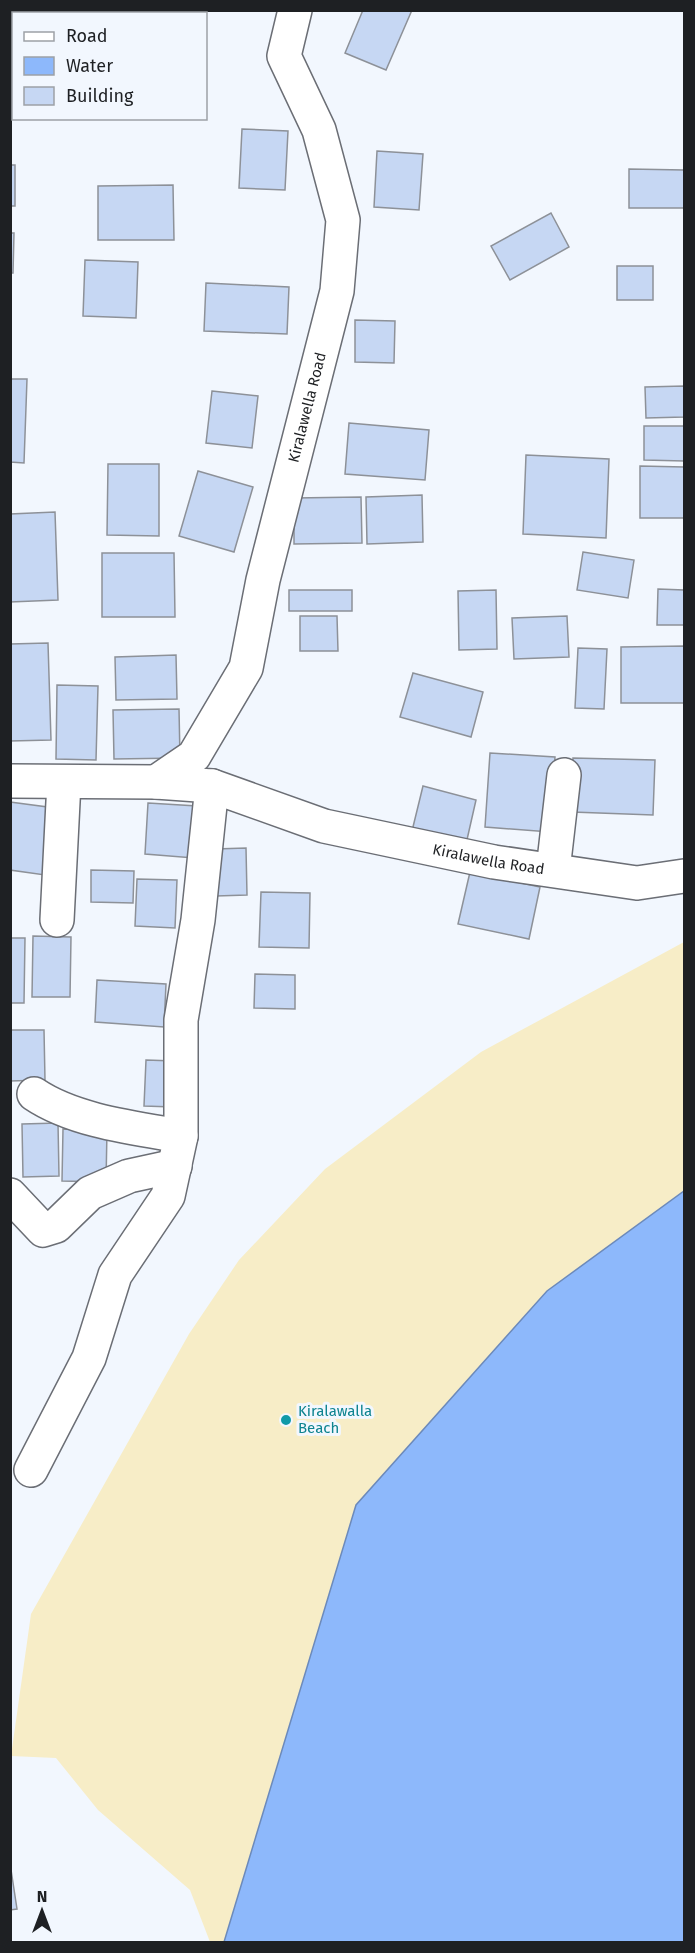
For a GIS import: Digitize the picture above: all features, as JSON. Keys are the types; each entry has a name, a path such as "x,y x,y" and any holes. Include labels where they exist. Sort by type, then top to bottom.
{"street":[{"name":"Kiralawella Road","path":"156,782 194,756 246,668 263,580 337,291 343,220 320,130 284,56 295,10"},
{"path":"553,870 564,775"},
{"name":"Kiralawella Road","path":"10,781 156,782 212,786 324,826 494,862 637,883 684,876"},
{"path":"57,920 64,782"},
{"path":"31,1470 89,1358 115,1275 168,1196 178,1151 181,1020 198,920 212,786"},
{"path":"34,1094 45,1101 178,1151"},
{"path":"10,1195 43,1230 56,1226 90,1193 178,1151"}],"sand":[{"name":"Kiralawalla Beach","path":"684,942 684,1191 547,1291 356,1505 224,1942 210,1942 190,1890 98,1810 56,1758 11,1756 31,1614 189,1334 239,1260 325,1169 481,1052"}],"water":[{"path":"684,1191 684,1942 224,1942 356,1505 547,1291"}],"building":[{"path":"363,10 412,10 386,70 345,53"},
{"path":"242,129 288,131 285,190 239,188"},
{"path":"377,151 423,154 419,210 374,207"},
{"path":"10,165 15,165 15,206 10,206"},
{"path":"629,169 684,170 684,208 629,208"},
{"path":"173,185 174,240 98,240 98,186"},
{"path":"551,213 569,247 510,280 491,246"},
{"path":"10,233 14,233 13,273 10,273"},
{"path":"85,260 138,262 136,318 83,316"},
{"path":"617,266 653,266 653,300 617,300"},
{"path":"206,283 289,287 287,334 204,331"},
{"path":"355,320 395,321 394,363 355,362"},
{"path":"10,379 27,379 24,463 10,462"},
{"path":"684,386 684,417 646,418 645,387"},
{"path":"212,391 258,396 252,448 206,443"},
{"path":"349,423 429,430 425,480 345,474"},
{"path":"644,426 684,426 684,461 644,460"},
{"path":"526,455 609,459 606,538 523,534"},
{"path":"108,464 159,464 159,536 107,535"},
{"path":"640,466 684,467 684,518 640,518"},
{"path":"198,471 253,487 234,552 179,536"},
{"path":"422,495 423,542 367,544 366,497"},
{"path":"361,497 362,543 294,544 294,498"},
{"path":"55,512 58,600 10,602 10,514"},
{"path":"583,552 634,560 628,598 577,590"},
{"path":"102,553 174,553 175,617 102,617"},
{"path":"658,589 684,590 684,625 657,625"},
{"path":"289,590 352,590 352,611 289,611"},
{"path":"496,590 497,649 459,650 458,591"},
{"path":"300,616 337,616 338,651 300,651"},
{"path":"567,616 569,657 514,659 512,618"},
{"path":"48,643 51,740 10,741 10,644"},
{"path":"684,646 684,703 621,703 621,647"},
{"path":"578,648 607,649 604,709 575,708"},
{"path":"176,655 177,699 116,700 115,657"},
{"path":"413,673 483,692 471,737 400,717"},
{"path":"57,685 98,686 96,760 56,759"},
{"path":"179,709 180,758 114,759 113,710"},
{"path":"490,753 555,757 550,832 485,827"},
{"path":"573,758 655,760 653,815 572,812"},
{"path":"423,786 476,800 466,844 412,831"},
{"path":"10,802 55,808 45,875 10,870"},
{"path":"148,803 197,806 194,858 145,854"},
{"path":"246,848 247,895 216,896 215,849"},
{"path":"91,870 134,871 133,903 91,902"},
{"path":"470,872 540,887 529,939 458,924"},
{"path":"137,879 177,880 175,928 135,926"},
{"path":"261,892 310,893 309,948 259,947"},
{"path":"33,936 71,937 70,997 32,997"},
{"path":"10,938 25,938 24,1003 10,1003"},
{"path":"255,974 295,975 295,1009 254,1008"},
{"path":"97,980 166,984 164,1027 95,1022"},
{"path":"10,1030 44,1030 45,1080 10,1081"},
{"path":"146,1060 174,1061 173,1107 144,1106"},
{"path":"58,1123 59,1176 23,1177 22,1124"},
{"path":"63,1129 107,1130 106,1182 62,1181"},
{"path":"10,1863 17,1909 10,1910"}],"place":[{"name":"Kiralawalla Beach","path":"286,1420"}]}
